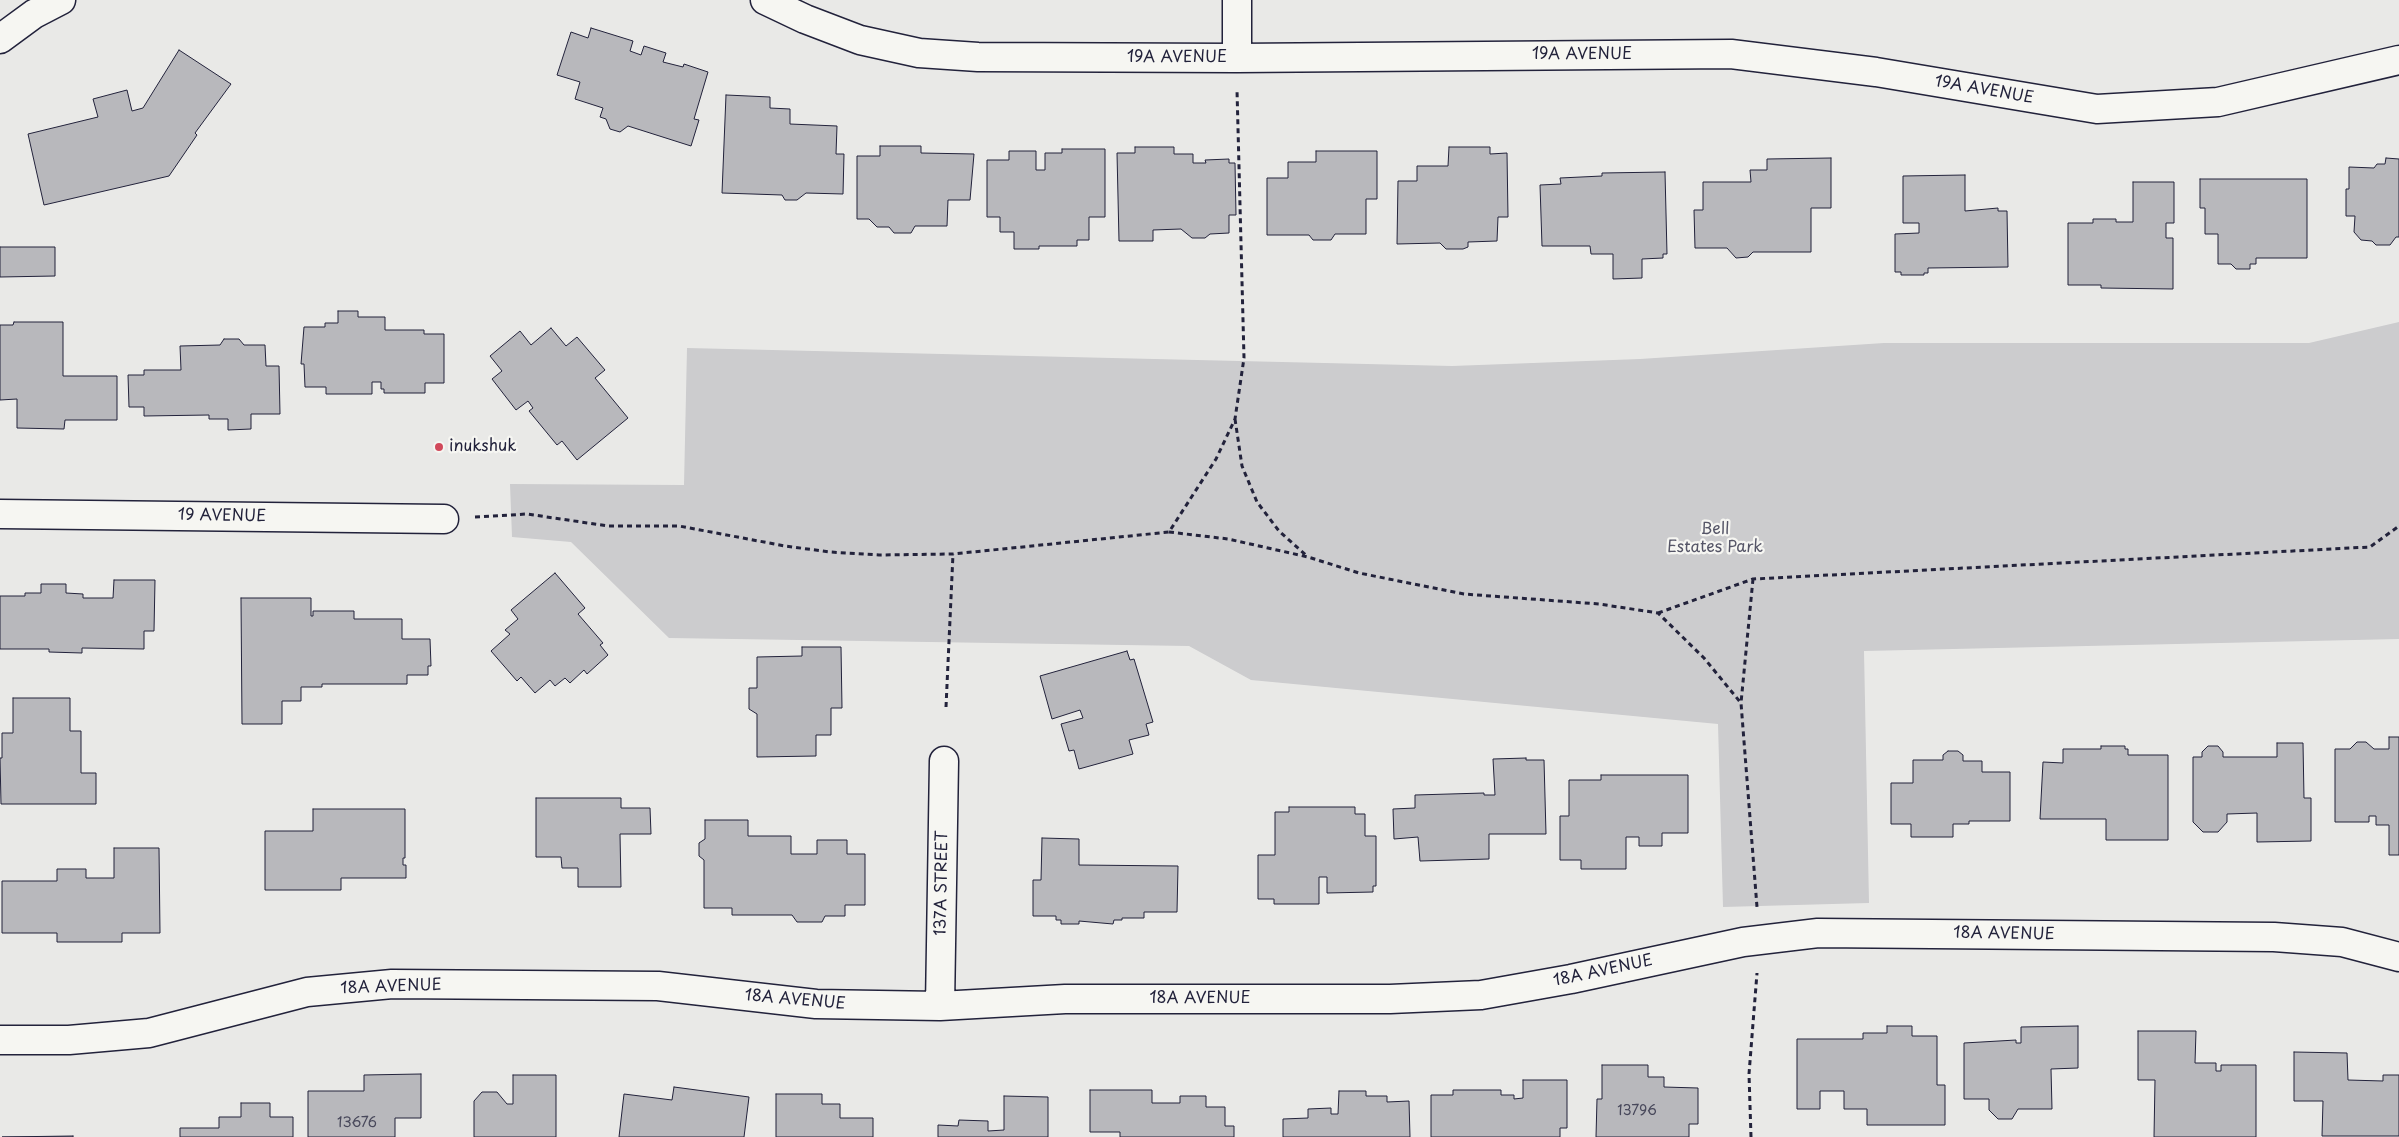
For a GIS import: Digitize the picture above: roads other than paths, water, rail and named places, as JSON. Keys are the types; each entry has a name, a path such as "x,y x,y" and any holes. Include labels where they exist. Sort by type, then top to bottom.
{"street":[{"path":"3,36 61,0"},
{"name":"19A AVENUE","path":"765,0 860,40 919,53 978,57 1237,58 1732,54 1876,72 2097,109 2218,102 2399,60"},
{"path":"1237,0 1237,58"},
{"name":"19 AVENUE","path":"0,514 444,519"},
{"name":"137A STREET","path":"940,1006 944,761"},
{"name":"18A AVENUE","path":"0,1040 69,1040 149,1033 307,992 392,984 650,985 816,1004 940,1006 1065,1000 1390,1000 1482,995 1571,979 1742,942 1818,933 2274,937 2342,942 2399,957"}],"place":[{"name":"inukshuk","path":"439,447"}],"park label":[{"name":"Bell Estates Park","path":"1715,539"}]}
